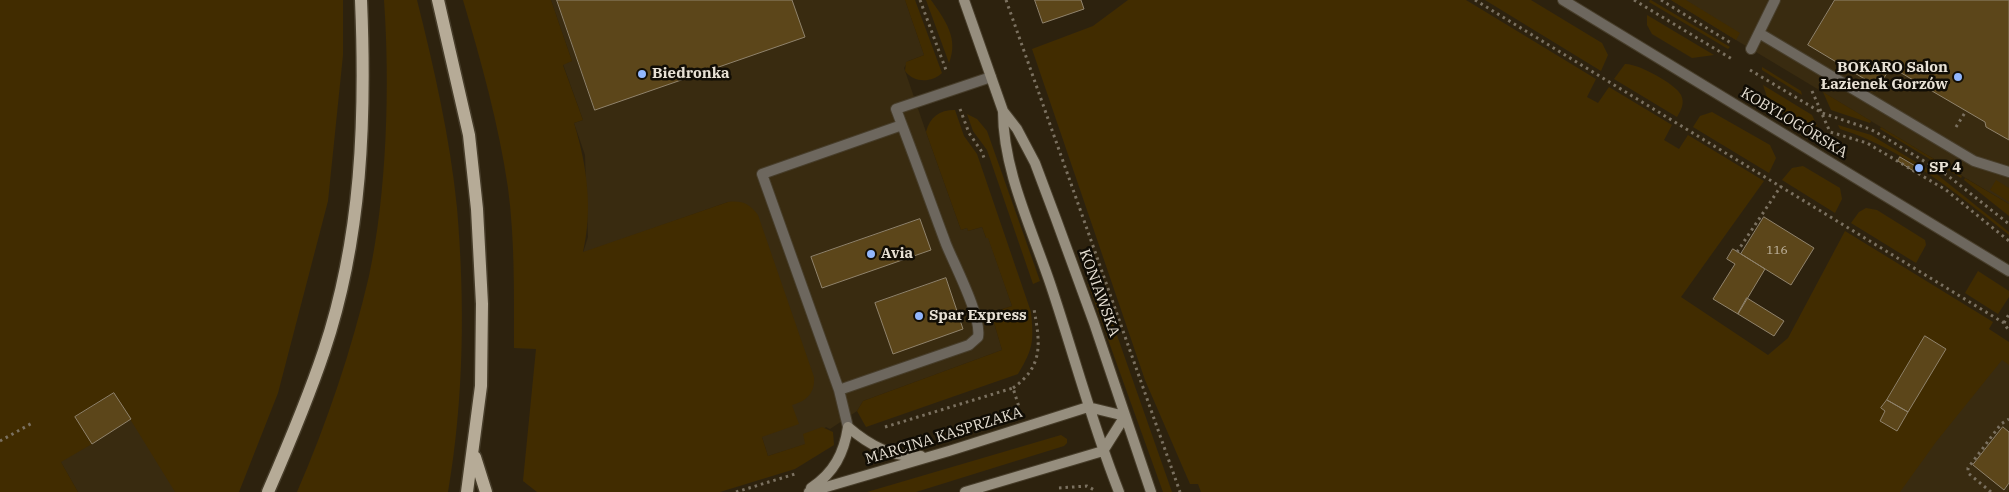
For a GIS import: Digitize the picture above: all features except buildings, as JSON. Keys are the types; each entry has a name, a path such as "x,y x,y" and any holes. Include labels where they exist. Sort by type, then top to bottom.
{"main road":[{"path":"268,492 302,413 324,350 342,282 359,183 364,127 361,0"},
{"path":"438,0 469,135 477,209 482,304 481,386 467,492"},
{"name":"KONIAWSKA","path":"964,0 1003,111 1003,134 1012,170 1052,288 1088,407 1119,492"},
{"name":"KONIAWSKA","path":"1003,111 1017,129 1034,163 1081,287 1151,492"},
{"path":"965,492 1103,451 1125,416 1088,407"},
{"name":"MARCINA KASPRZAKA","path":"809,492 949,451 1088,407"},
{"path":"804,492 821,482 832,470 843,448 848,427 877,448 895,454 913,456 949,451"},
{"path":"473,452 486,492"}],"street":[{"name":"KOBYLOGÓRSKA","path":"1563,0 2009,271"},
{"path":"1751,49 1775,0"},
{"path":"1759,33 1974,161 2009,172"},
{"path":"839,390 969,345 978,337 978,325 960,273 896,109 991,76"},
{"path":"848,427 839,390 762,174 902,125"}],"path":[{"path":"920,0 969,133 982,152 988,170"},
{"path":"1006,0 1180,492"},
{"path":"1475,0 2004,323 2009,331"},
{"path":"1634,0 1732,60"},
{"path":"1661,0 1735,45"},
{"path":"1749,70 1822,113 1859,124 1881,135 1952,179 2009,224"},
{"path":"1804,87 1813,92 1830,132 1867,143 1946,190 2009,241"},
{"path":"1962,118 1966,111"},
{"path":"1737,252 1781,186"},
{"path":"1013,388 1029,374 1038,355 1039,334 1034,306"},
{"path":"2004,323 2009,314"},
{"path":"1992,492 1968,473 1968,468 2001,424 2009,418"},
{"path":"0,442 34,422"},
{"path":"1054,489 1087,486 1097,492"}],"shaded area":[{"path":"0,0 343,0 343,55 328,201 278,393 239,492 175,492 114,393 75,417 92,444 61,462 78,492 0,492"},
{"path":"384,0 417,0 441,103 454,182 460,243 462,350 457,422 448,492 297,492 319,439 347,358 369,276 375,244 386,139 387,67"},
{"path":"463,0 551,0 572,61 563,65 583,120 574,123 587,187 588,219 583,252 728,202 742,202 755,211 814,377 813,388 809,396 792,405 799,424 762,437 768,456 805,444 803,434 822,427 833,432 834,445 795,469 720,492 537,492 523,481 536,349 514,348 513,248 508,188 495,117"},
{"path":"551,0 905,0 924,55 908,61 904,68 926,132 961,230 967,228 968,231 982,227 986,238 988,237 1012,306 993,312 992,316 1002,350 863,401 857,411 830,429 826,427 806,444 768,456 762,437 792,404 728,202 583,253 588,237 585,155 574,123 583,120 563,64 572,61"},
{"path":"905,0 915,0 942,73 933,79 918,80 905,71 906,62 924,55"},
{"path":"926,0 931,0 949,30 952,54 949,63"},
{"path":"1128,0 1466,0 1596,79 1587,97 1598,103 1609,87 1672,125 1664,140 1679,149 1688,135 1764,181 1681,297 1768,355 1788,338 1845,231 1993,322 1989,329 2009,342 2009,365 2002,360 1936,442 1900,492 1201,492 1198,484 1190,484 1145,380 1032,49 1093,26"},
{"path":"1485,0 1531,0 1602,43 1608,55 1601,71"},
{"path":"1650,0 1730,47 1728,49 1649,2"},
{"path":"1671,0 2009,0 2009,204 1736,40"},
{"path":"1671,0 1686,0 1740,33 1736,40"},
{"path":"1647,15 1714,55 1692,58 1652,34 1647,25"},
{"path":"1625,64 1647,70 1678,90 1683,104 1677,117 1614,79"},
{"path":"1762,67 1801,91 1802,95 1762,70"},
{"path":"1763,85 1812,115 1821,134 1770,106"},
{"path":"1823,92 1871,121 1870,123 1831,110"},
{"path":"955,110 964,136 977,154 1031,312 1031,345 1027,358 1018,374 866,427 857,411 863,401 1002,350 992,316 993,312 1012,306 988,238 986,238 982,227 968,231 967,228 961,230 926,132 930,122 936,115 944,111"},
{"path":"1712,112 1770,145 1776,158 1769,173 1693,127 1700,116"},
{"path":"967,114 977,119 987,131 1040,281 1033,284 987,150 973,131"},
{"path":"1838,125 1871,135 1939,176 2009,232 2009,235 1929,174 1886,148 1840,129"},
{"path":"1881,127 1962,176 1961,178 1880,129"},
{"path":"0,154 187,492 78,492 0,355"},
{"path":"1803,166 1840,188 1842,199 1835,213 1782,180 1792,168"},
{"path":"1965,178 2009,204 2009,216 1964,180"},
{"path":"1996,180 2009,188 2009,202 1990,190"},
{"path":"1866,208 1877,210 1925,240 1926,245 1916,263 1851,223 1859,212"},
{"path":"1978,271 2009,291 2009,297 1998,314 1965,293"},
{"path":"1098,281 1172,492 1163,492 1088,284"},
{"path":"2009,352 2009,492 1846,492"},
{"path":"1061,435 1067,439 1067,443 1064,446 916,492 867,492"}],"place":[{"name":"Biedronka","path":"642,74"},
{"name":"BOKARO Salon Łazienek Gorzów","path":"1958,77"},
{"name":"SP 4","path":"1919,168"},
{"name":"Avia","path":"871,254"},
{"name":"Spar Express","path":"919,316"}]}
